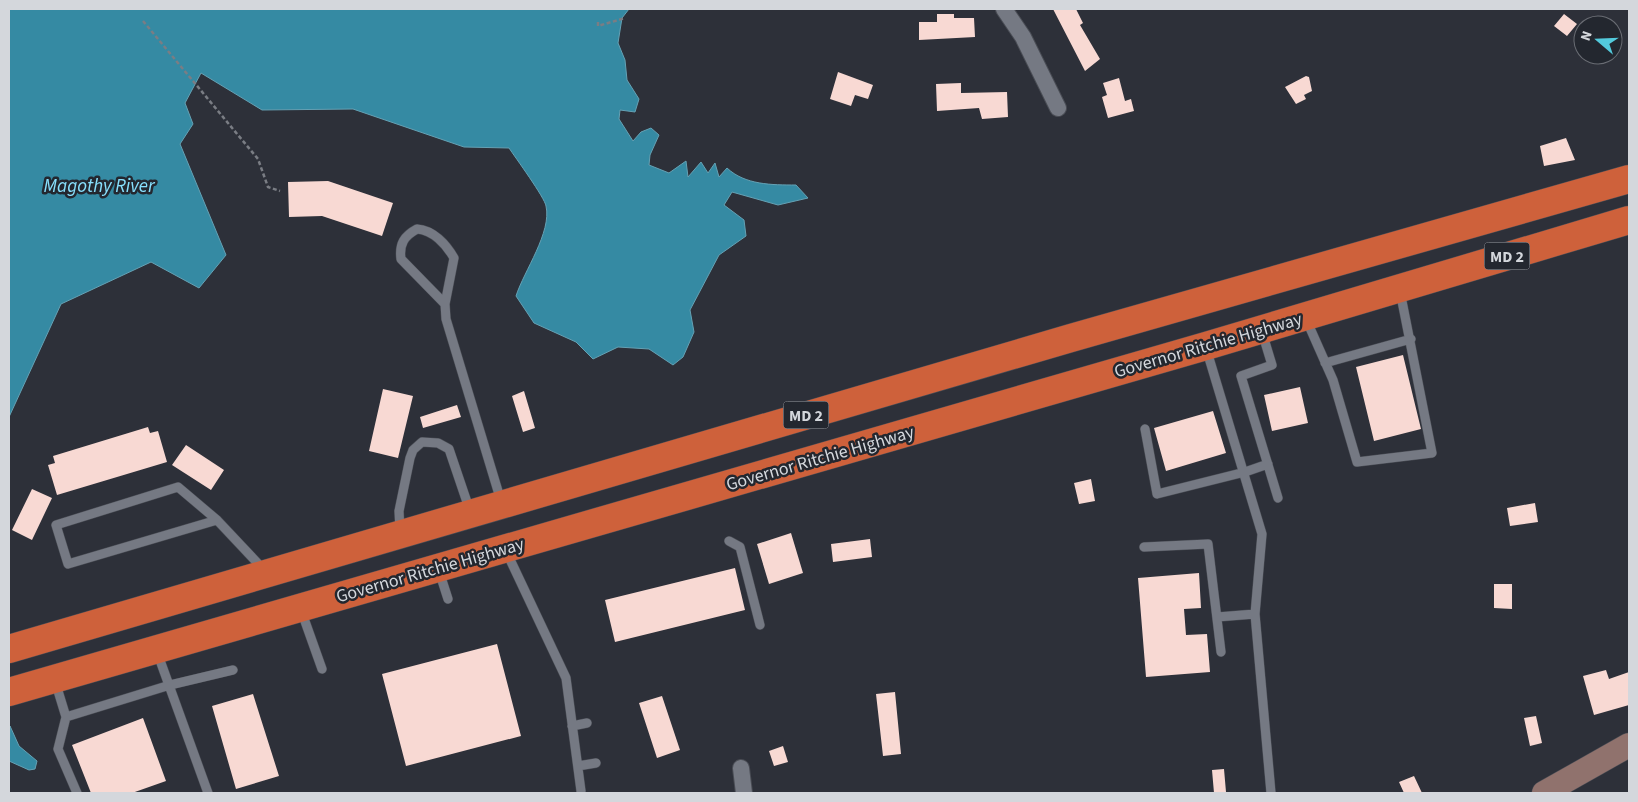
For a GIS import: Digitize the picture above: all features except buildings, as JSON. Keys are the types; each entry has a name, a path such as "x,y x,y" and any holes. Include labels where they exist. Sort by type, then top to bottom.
{"highway":[{"path":"1617,182 1622,222"},
{"name":"MD 2","path":"9,649 470,513 1617,182"},
{"name":"Governor Ritchie Highway","path":"9,692 1206,346 1622,222"}],"street":[{"path":"1004,9 1023,37 1058,108"},
{"path":"1544,793 1629,745"},
{"path":"741,768 744,793"}],"lane":[{"path":"444,304 400,259 400,248 403,240 408,234 417,229 432,233 449,249 454,258 444,304 449,332 502,504"},
{"path":"1305,316 1333,380 1357,462 1432,453 1400,288"},
{"path":"1261,329 1272,365 1241,376 1278,498"},
{"path":"1325,363 1411,339"},
{"path":"1206,346 1262,534 1255,614 1271,793"},
{"path":"1145,429 1157,494 1245,472 1268,464"},
{"path":"400,534 399,511 410,458 413,450 422,442 438,443 449,449 470,513"},
{"path":"217,520 68,564 56,525 178,487 217,520 267,573"},
{"path":"730,541 740,547 760,624"},
{"path":"1144,548 1208,544 1220,652"},
{"path":"505,549 566,678 581,791"},
{"path":"438,568 448,599"},
{"path":"300,608 322,669"},
{"path":"1217,617 1255,614"},
{"path":"156,649 208,793"},
{"path":"66,717 170,685 233,670"},
{"path":"54,679 66,717 58,749 77,793"},
{"path":"572,726 587,723"},
{"path":"578,766 596,764"}],"path":[{"path":"598,22 598,26 625,18"},
{"path":"144,22 258,160 268,187 280,191"}],"water":[{"name":"Magothy River","path":"9,9 629,9 622,18 618,43 625,60 627,80 639,99 635,112 620,110 619,119 633,141 641,132 651,128 659,135 650,155 649,165 669,173 686,161 688,177 701,162 708,173 715,163 719,177 727,168 734,174 750,181 796,185 808,198 778,205 732,192 724,205 744,220 746,236 719,255 690,310 694,332 683,357 673,365 649,349 618,347 593,359 576,342 534,323 516,296 541,239 547,216 546,206 541,195 509,148 464,147 353,109 262,110 201,73 185,103 193,124 180,144 226,255 199,288 151,262 61,304 9,417"},
{"path":"10,726 19,746 37,761 35,769 29,770 9,761"}]}
